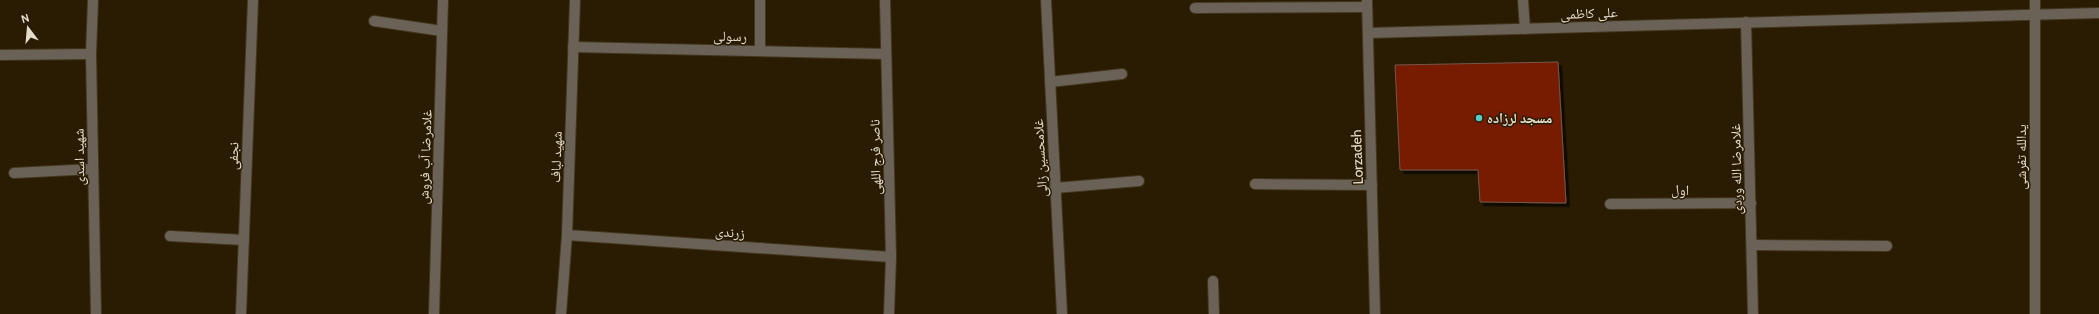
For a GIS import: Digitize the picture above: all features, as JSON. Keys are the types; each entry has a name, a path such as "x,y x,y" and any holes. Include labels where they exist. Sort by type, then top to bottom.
{"street":[{"name":"شهید اسدی","path":"93,0 91,54 96,314"},
{"name":"نجفی","path":"241,314 253,0"},
{"name":"غلامرضا آب فروش","path":"434,314 443,0"},
{"name":"شهید لباف","path":"561,314 567,235 575,0"},
{"path":"760,0 760,51"},
{"name":"ناصر فرج اللهی","path":"885,0 891,257 889,314"},
{"name":"غلامحسین زالی","path":"1046,0 1062,314"},
{"path":"1523,0 1525,29"},
{"name":"یدالله تفرشی","path":"2035,0 2035,314"},
{"path":"1195,8 1367,3"},
{"name":"Lorzadeh","path":"1367,3 1375,314"},
{"name":"علی کاظمی","path":"1368,33 2099,13"},
{"path":"374,21 442,31"},
{"name":"غلامرضا الله وردی","path":"1746,22 1753,314"},
{"name":"رسولی","path":"573,47 886,54"},
{"path":"0,55 91,54"},
{"path":"1050,82 1122,74"},
{"path":"14,173 93,169"},
{"path":"1055,188 1138,182"},
{"path":"1255,184 1372,185"},
{"name":"اول","path":"1610,204 1751,203"},
{"name":"زرندی","path":"567,235 891,257"},
{"path":"170,236 244,240"},
{"path":"1752,245 1887,246"},
{"path":"1213,281 1214,314"}],"building":[{"name":"مسجد لرزاده","path":"1558,62 1566,203 1480,202 1478,170 1400,170 1395,65"}],"place":[{"name":"مسجد لرزاده","path":"1479,118"}]}
